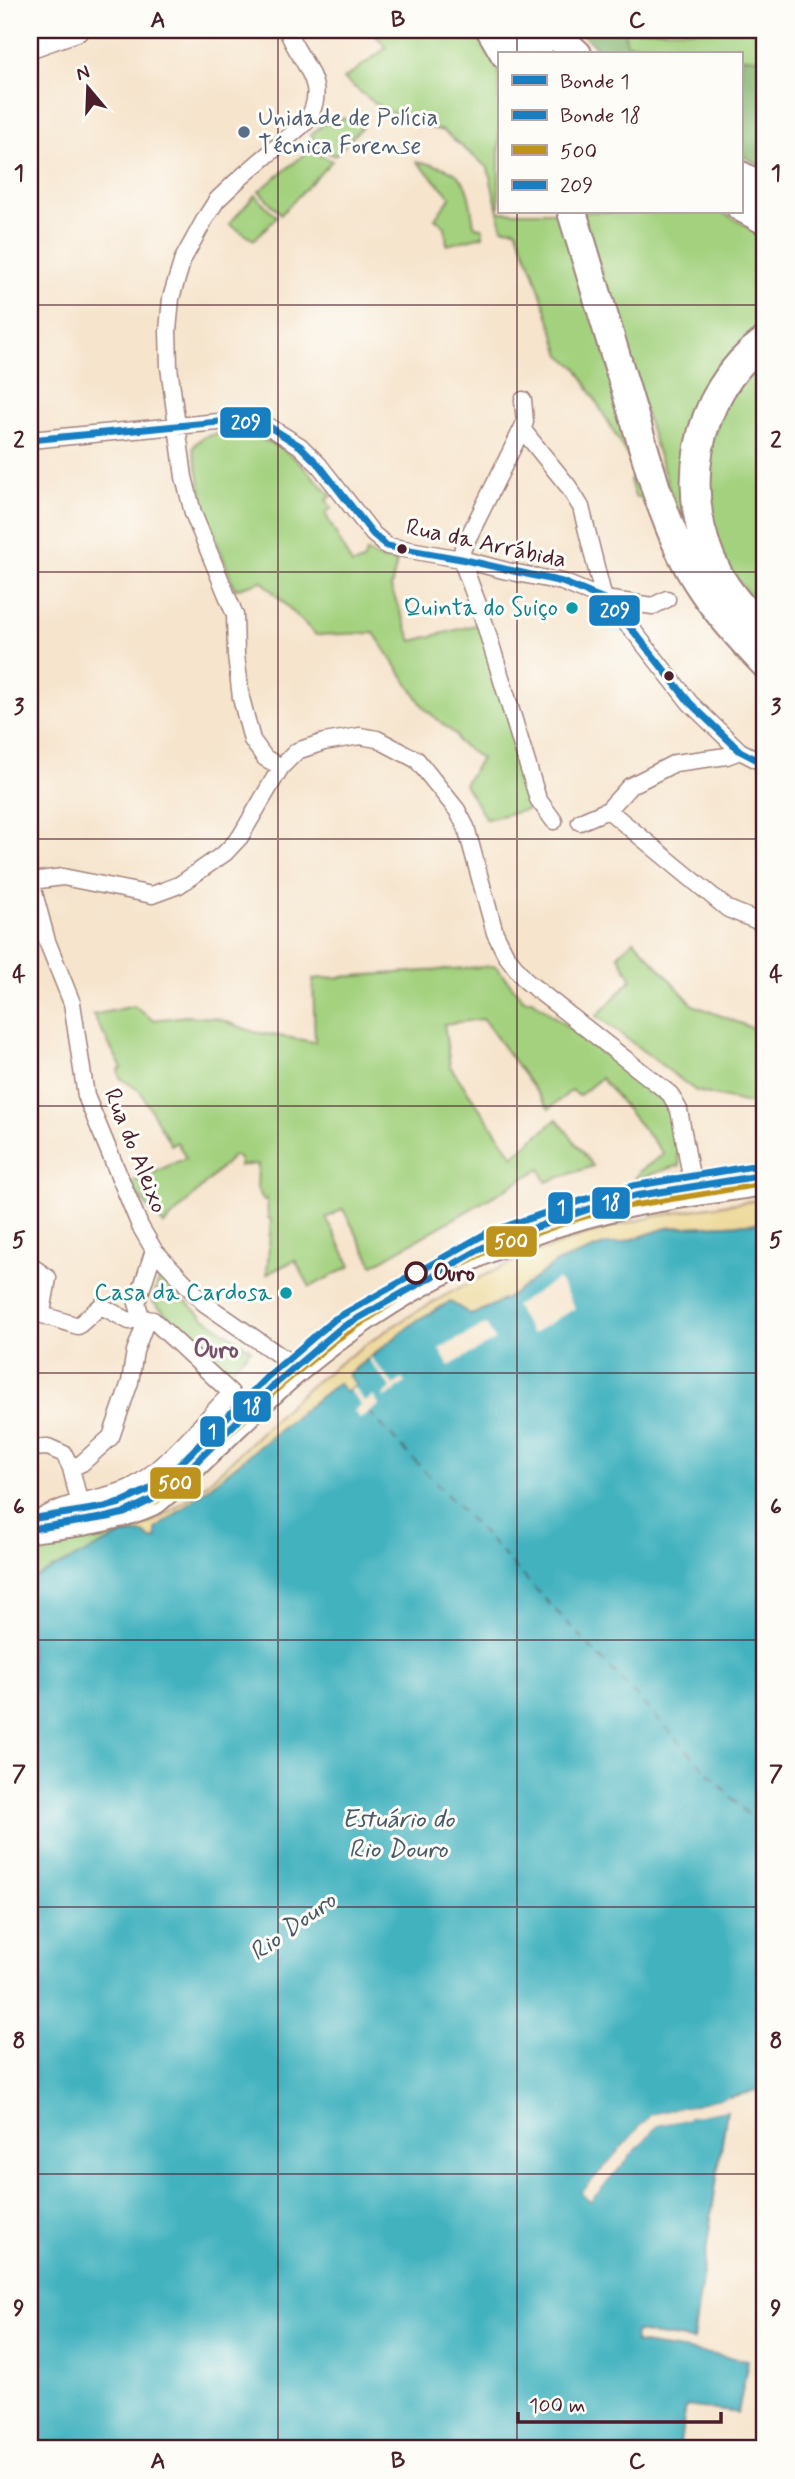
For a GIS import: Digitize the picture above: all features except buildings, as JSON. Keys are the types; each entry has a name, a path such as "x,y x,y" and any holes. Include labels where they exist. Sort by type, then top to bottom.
{"highway":[{"path":"491,30 504,52"},
{"path":"514,30 536,52"},
{"path":"551,30 575,52"},
{"path":"742,177 765,190"},
{"path":"742,207 765,220"},
{"path":"573,214 639,436 671,531 700,586 723,617 765,664"},
{"path":"765,341 745,359 713,405 699,447 694,483 700,529 719,575 765,634"}],"main road":[{"path":"30,47 78,30"},
{"path":"30,1530 89,1523 128,1514 156,1501 299,1368 372,1313 455,1265 534,1231 613,1208 765,1183"}],"street":[{"path":"281,767 264,758 252,740 241,698 235,615 192,513 184,477 169,367 168,331 171,298 183,260 197,231 217,200 306,122 314,111 317,86 287,30"},
{"path":"523,400 525,422 463,548 461,559 482,615 538,799 554,821"},
{"name":"Rua da Arrábida","path":"30,440 242,421 265,424 300,446 319,465 379,541 387,546 461,559 562,582 604,599 635,633 690,703 740,751 765,764"},
{"path":"522,429 568,486 581,507 604,599 653,606 667,599"},
{"path":"31,880 63,877 152,895 179,885 225,853 240,837 281,767 297,751 324,742 360,736 377,739 417,760 457,810 466,827 495,933 506,955 526,981 670,1094 679,1110 694,1193"},
{"path":"580,822 608,810 631,786 675,763 727,757 740,751"},
{"path":"608,810 728,909 765,924"},
{"name":"Rua do Aleixo","path":"31,880 47,941 72,1003 86,1096 140,1226 154,1250 137,1303 144,1327 111,1437 82,1463 71,1468"},
{"path":"154,1250 204,1303 299,1368"},
{"path":"30,1265 48,1278 36,1312 78,1326 101,1306 129,1321 141,1318 153,1320 231,1393 162,1465 127,1490 56,1509 30,1525"},
{"path":"30,1448 48,1447 64,1454 71,1468 79,1501"}],"green space":[{"path":"372,30 479,30 498,62 498,211 488,168 443,131 411,123 377,105 344,79 386,48"},
{"path":"577,30 765,30 765,168 742,156 742,52 602,52"},
{"path":"577,30 624,30 627,44 669,46 670,52 602,52"},
{"path":"742,58 765,58 765,168 742,156"},
{"path":"340,118 348,119 362,127 335,156 318,147 311,135 325,123"},
{"path":"310,150 332,161 281,214 259,191"},
{"path":"417,162 446,169 462,180 469,198 474,225 483,229 483,236 447,245 445,227 435,218 451,197"},
{"path":"255,195 277,217 254,240 229,224"},
{"path":"499,214 563,214 657,523 640,497 635,497 630,480 638,474 577,368 561,355 533,270 516,229 502,228"},
{"path":"583,214 725,214 765,237 765,328 710,396 708,570 686,542"},
{"path":"765,357 765,614 723,563 706,499 710,444 729,397"},
{"path":"247,434 279,446 332,496 326,500 332,508 325,513 352,565 363,561 367,552 380,559 397,561 391,588 412,641 480,624 539,807 486,819 464,784 481,759 458,742 456,735 425,709 374,633 316,635 262,581 235,589 206,512 193,448 197,442 209,435"},
{"path":"634,940 693,1005 765,1033 765,1101 748,1103 696,1091 597,1016 632,979 618,955"},
{"path":"495,966 524,1000 532,1000 663,1099 672,1113 680,1166 635,1179 640,1171 664,1154 601,1078 579,1096 572,1090 549,1109 483,1019 444,1024 450,1066 513,1156 557,1119 593,1166 546,1182 540,1169 373,1265 343,1209 326,1218 351,1266 310,1287 295,1260 267,1274 271,1219 268,1218 267,1198 264,1201 257,1188 258,1164 239,1166 240,1160 234,1155 164,1225 132,1189 130,1183 186,1158 177,1142 171,1145 140,1091 120,1078 118,1070 122,1068 93,1015 134,1006 153,1020 186,1016 216,1018 254,1032 315,1042 313,979"},
{"path":"160,1277 203,1317 251,1349 228,1373 152,1301"},
{"path":"122,1535 30,1580 30,1545"}],"sand":[{"path":"765,1199 765,1223 667,1228 621,1243 604,1245 556,1263 508,1298 472,1315 450,1302 419,1319 348,1374 356,1384 346,1393 212,1486 156,1529 158,1537 153,1540 143,1533 121,1534 149,1523 175,1508 224,1468 315,1382 389,1329 468,1283 552,1247 596,1232 671,1213"}],"water":[{"name":"Estuário do Rio Douro","path":"765,1223 765,2089 651,2115 582,2193 590,2201 657,2125 727,2110 693,2340 636,2332 635,2343 748,2360 738,2413 686,2406 679,2449 30,2449 30,1580 122,1535 143,1533 152,1540 157,1538 156,1529 338,1383 346,1393 356,1384 348,1375 419,1319 450,1302 472,1315 508,1298 556,1263 604,1245 621,1243 667,1228"}],"pier":[{"path":"558,1279 575,1308 532,1334 515,1306"},
{"path":"486,1324 495,1340 449,1366 439,1349"},
{"path":"370,1357 394,1385 402,1379 405,1383 386,1398 383,1395 391,1388 368,1359"},
{"path":"353,1387 365,1402 373,1396 379,1405 360,1419 354,1411 361,1405 349,1390"},
{"path":"729,2097 728,2101 653,2118 586,2193 590,2196 655,2122 684,2116 686,2113 727,2107 727,2110 657,2125 590,2201 582,2193 651,2115"}],"ferry route":[{"path":"369,1412 765,1833"}],"tram line":[{"name":"1","path":"30,1519 105,1507 148,1490 175,1469 267,1377 335,1319 487,1233 633,1186 765,1164"},
{"name":"18","path":"32,1529 108,1517 124,1513 153,1499 182,1476 274,1385 341,1328 491,1243 635,1196 765,1175"}],"transit line":[{"name":"209","path":"30,440 229,421 265,424 300,446 319,465 373,534 387,546 461,559 562,582 604,599 635,633 690,703 740,751 765,764"},
{"name":"500","path":"30,1530 109,1517 156,1501 282,1384 335,1340 409,1291 488,1250 571,1220 614,1208 765,1183"}],"place":[{"name":"Unidade de Polícia Técnica Forense","path":"244,132"},
{"name":"Quinta do Suiço","path":"572,608"},
{"name":"Ouro","path":"416,1273"},
{"name":"Casa da Cardosa","path":"286,1293"}],"district":[{"name":"Ouro","path":"216,1350"}],"water label":[{"name":"Rio Douro","path":"293,1927"}]}
